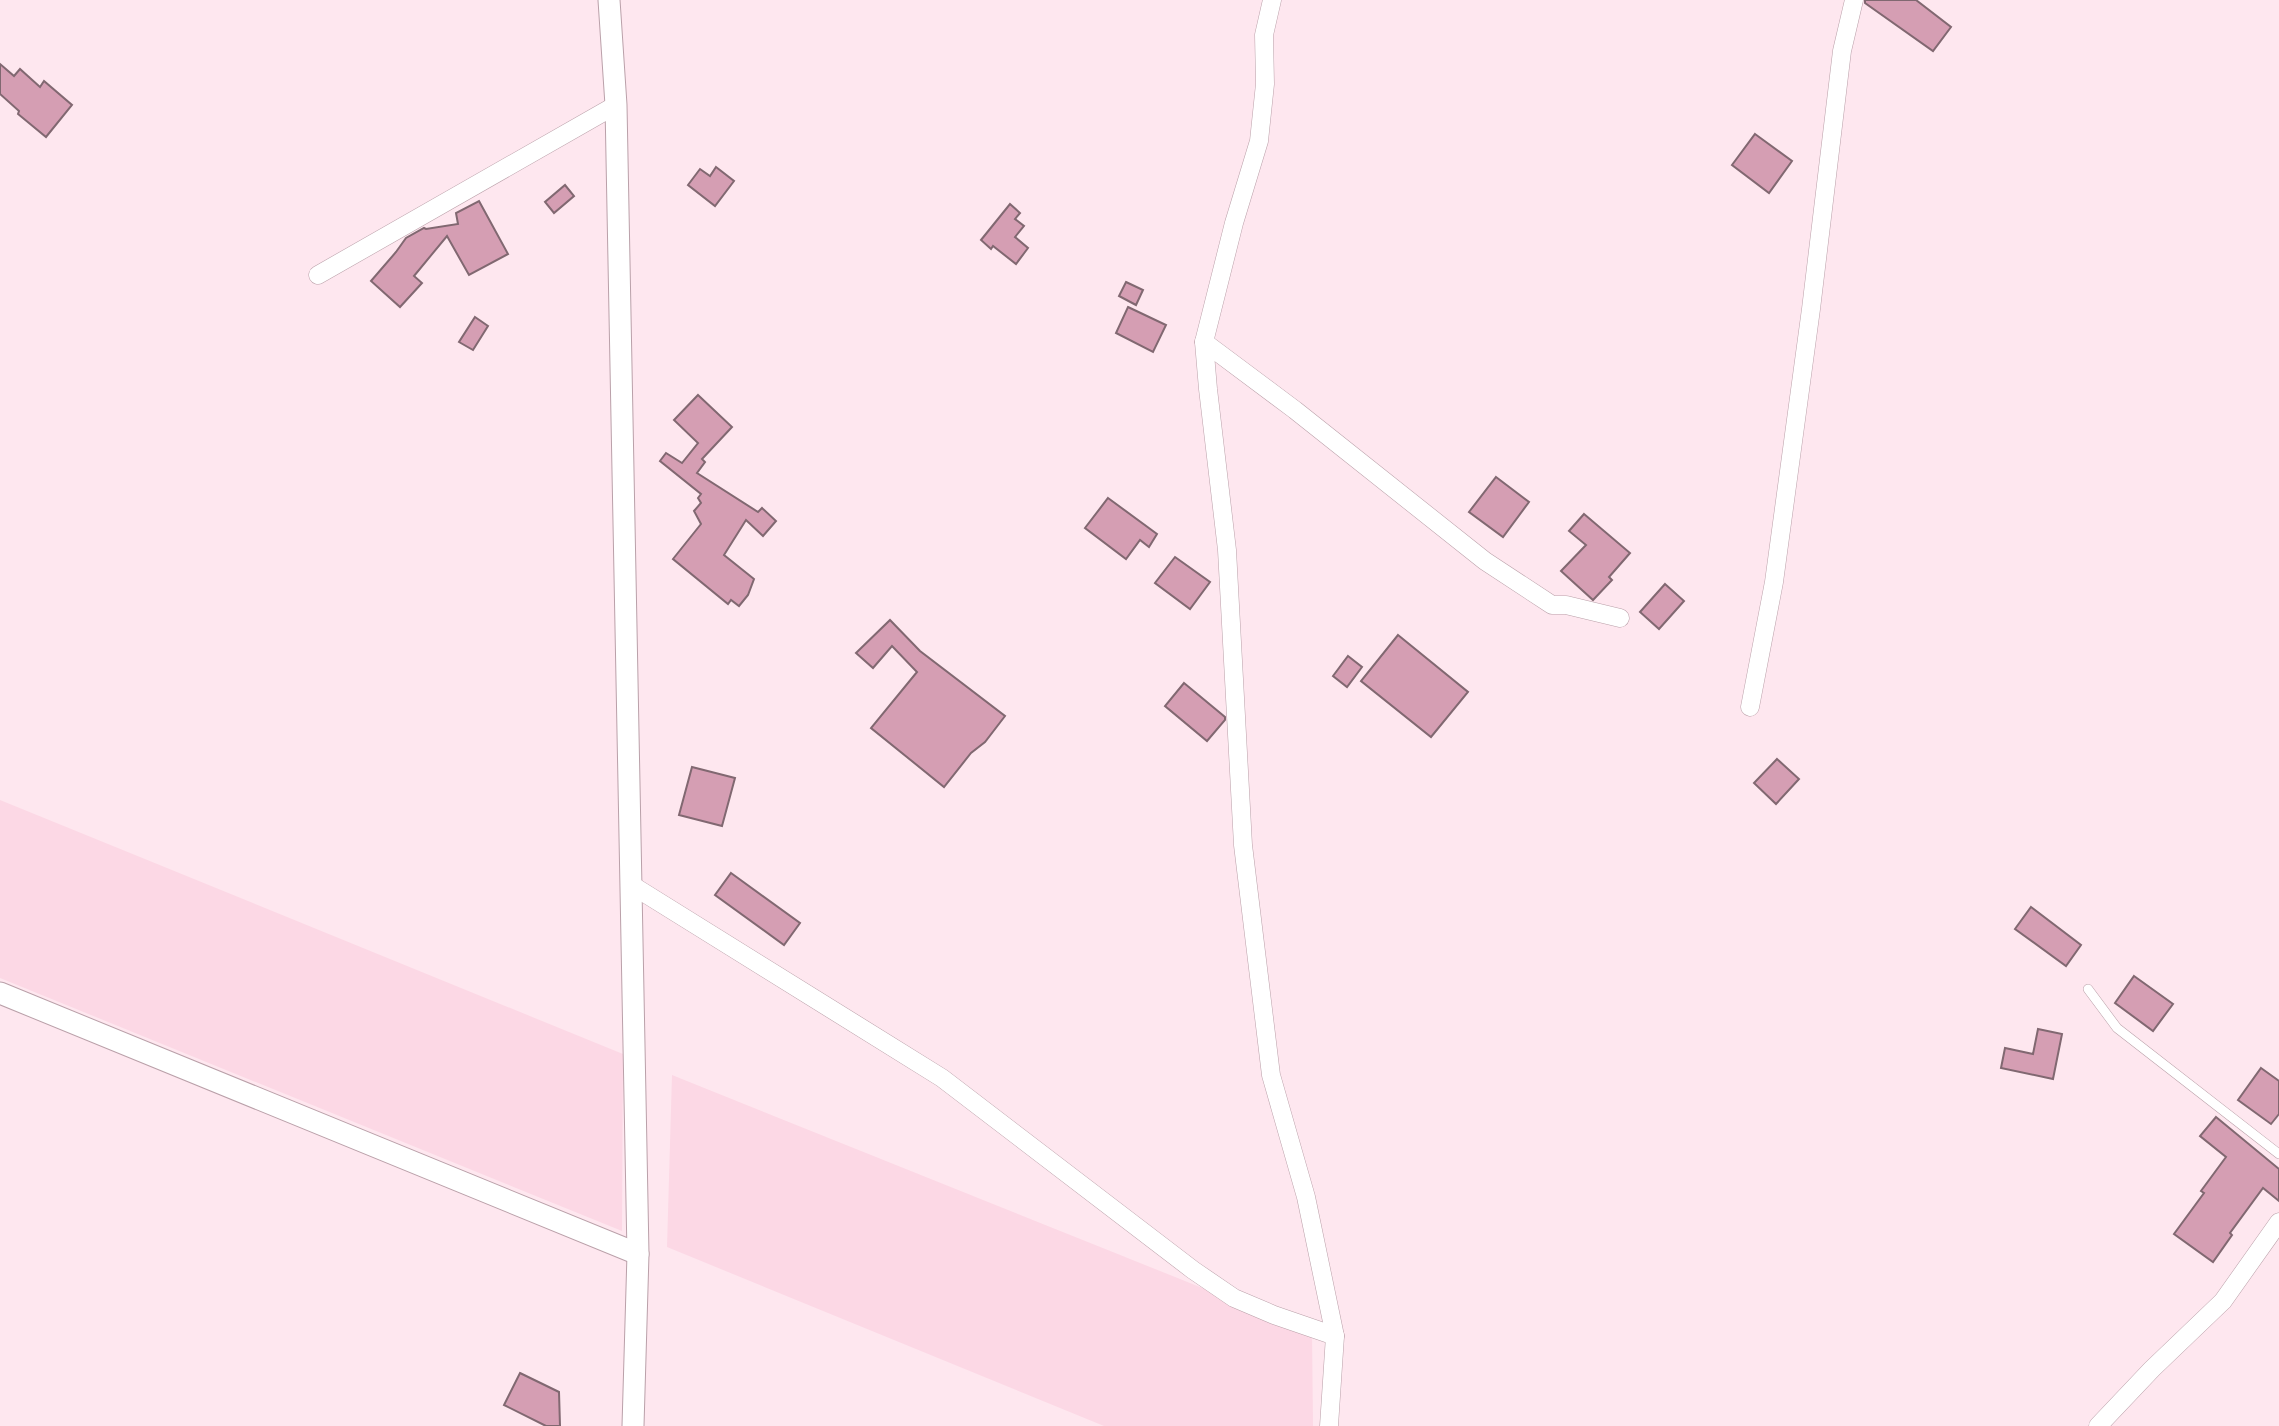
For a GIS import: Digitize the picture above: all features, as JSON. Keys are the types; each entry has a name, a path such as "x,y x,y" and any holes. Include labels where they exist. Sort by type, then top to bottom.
{"street":[{"path":"610,0 617,105 629,884 638,1254 633,1426"},
{"path":"1272,0 1264,35 1265,83 1259,141 1234,223 1205,342 1227,550 1243,845 1271,1075 1306,1197 1335,1336 1329,1426"},
{"path":"1750,707 1774,582 1842,51 1854,0"},
{"path":"318,275 617,105"},
{"path":"1205,342 1485,561 1552,605 1566,605 1620,618"},
{"path":"629,884 942,1078 1234,1298 1335,1336"},
{"path":"0,993 638,1254"},
{"path":"2098,1426 2152,1369 2223,1301 2279,1222"}],"lane":[{"path":"2088,989 2117,1028 2279,1154"}],"shaded area":[{"path":"0,800 623,1054 622,1231 0,978"},
{"path":"672,1075 1312,1332 1313,1426 1104,1426 667,1247"}],"building":[{"path":"1865,0 1916,0 1951,27 1933,51 1865,3"},
{"path":"0,64 14,76 20,69 40,87 44,81 72,105 46,137 18,114 19,111 0,94"},
{"path":"1755,134 1792,161 1769,193 1732,165"},
{"path":"716,167 734,181 715,206 688,185 700,169 710,176"},
{"path":"565,185 574,196 554,213 545,202"},
{"path":"479,201 508,254 469,275 447,236 414,276 422,283 400,307 371,281 406,238 424,228 458,224 456,213"},
{"path":"1010,204 1020,213 1015,219 1024,226 1015,237 1028,248 1016,264 981,240"},
{"path":"1126,282 1143,290 1136,305 1119,296"},
{"path":"1128,307 1166,325 1153,352 1116,333"},
{"path":"475,317 488,326 473,350 459,342"},
{"path":"698,395 732,427 702,459 705,462 697,473 758,512 762,508 776,521 763,536 746,520 724,555 754,579 748,595 739,606 731,600 728,604 673,559 701,524 694,511 701,503 698,498 701,494 660,461 666,453 682,463 698,443 674,420"},
{"path":"1496,477 1529,502 1503,537 1469,512"},
{"path":"1108,498 1157,534 1149,547 1140,540 1126,559 1085,528"},
{"path":"1584,514 1630,553 1609,577 1612,580 1593,600 1561,571 1586,545 1569,531"},
{"path":"1175,557 1210,582 1190,609 1155,583"},
{"path":"1665,584 1684,601 1659,629 1640,612"},
{"path":"890,620 920,651 1005,716 944,787 871,728 917,672 892,646 873,668 856,653"},
{"path":"1398,635 1468,692 1431,737 1361,681"},
{"path":"1348,656 1362,667 1347,687 1333,676"},
{"path":"1184,683 1225,717 1207,741 1165,706"},
{"path":"1777,759 1799,779 1776,804 1754,783"},
{"path":"692,767 735,778 722,826 679,815"},
{"path":"731,873 800,923 784,945 715,895"},
{"path":"2031,907 2081,945 2066,966 2015,929"},
{"path":"2134,976 2173,1004 2153,1031 2115,1003"},
{"path":"2038,1029 2062,1034 2053,1079 2001,1068 2005,1048 2033,1054"},
{"path":"2261,1068 2279,1081 2279,1114 2271,1124 2238,1100"},
{"path":"2216,1117 2279,1169 2279,1201 2263,1188 2230,1233 2232,1235 2213,1262 2174,1234 2226,1157 2200,1136"},
{"path":"520,1373 559,1392 560,1426 546,1426 504,1405"}]}
